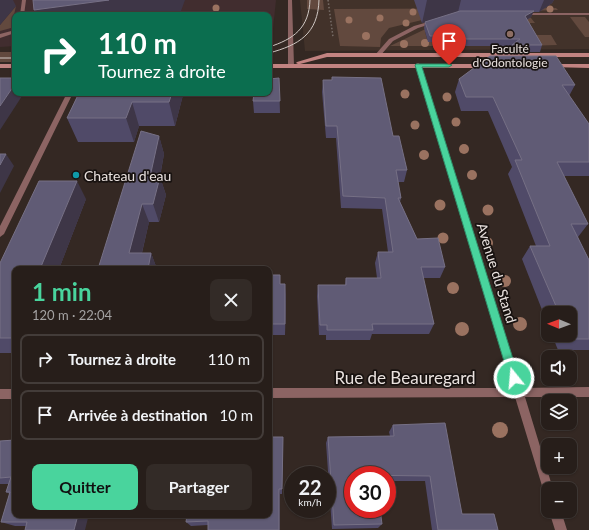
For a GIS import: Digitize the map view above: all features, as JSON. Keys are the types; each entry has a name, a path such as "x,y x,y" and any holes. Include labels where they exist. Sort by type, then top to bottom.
{"main road":[{"path":"290,66 326,55 589,56"},
{"path":"0,66 12,66"},
{"path":"272,66 496,66"},
{"path":"542,66 589,66"}],"street":[{"path":"22,12 24,0"},
{"path":"290,0 290,66"},
{"path":"516,14 589,14"},
{"path":"378,55 391,40 416,28 442,19"},
{"path":"0,36 12,32"},
{"name":"Avenue du Stand","path":"418,65 546,482"},
{"path":"0,234 69,96"},
{"name":"Rue de Beauregard","path":"272,393 589,392"},
{"path":"0,394 12,394"},
{"path":"557,518 561,530"}],"path":[{"path":"328,0 333,40"}],"shaded area":[{"path":"0,0 276,0 272,30 272,12 12,12 12,46 0,47"},
{"path":"300,0 589,0 589,49 305,51"},
{"path":"307,0 323,0 324,10 307,9"},
{"path":"16,6 15,12 12,12 11,28 0,31 0,25"},
{"path":"556,8 558,10 451,13 389,28 381,38 380,47 340,46 334,9"},
{"path":"570,17 585,17 589,22 589,37 585,37"},
{"path":"468,18 531,18 535,23 513,23 425,32 428,42 462,42 464,46 390,46 438,23"},
{"path":"519,35 551,35 557,45 525,46"},
{"path":"0,52 12,52 12,62 0,62"}],"building":[{"path":"33,0 109,0 34,10"},
{"path":"460,11 534,11 525,16 542,45 512,45 520,39 466,39 464,36 430,36 425,22"},
{"path":"490,56 556,56 575,85 562,85 589,124 589,162 557,162 588,224 571,224 589,260 589,339 577,339 577,306 556,306 530,246 550,246 515,160 522,160 493,97 466,97 459,79"},
{"path":"332,77 381,78 393,136 399,136 407,170 396,170 401,198 398,198 417,239 438,238 445,267 421,267 434,324 372,324 373,330 327,330 327,325 320,325 318,285 346,285 346,278 381,278 378,252 393,252 385,198 343,196 337,126 326,126 323,80 332,80"},
{"path":"0,78 12,78 12,88 0,106"},
{"path":"279,78 280,101 253,101 254,96 272,96 272,79"},
{"path":"78,96 171,96 169,102 132,102 126,118 67,118"},
{"path":"141,131 159,136 150,177 160,177 153,204 142,204 129,253 151,253 149,266 99,266"},
{"path":"0,154 6,154 0,165"},
{"path":"39,181 77,181 41,266 12,266 12,338 0,338 0,263"},
{"path":"272,275 280,275 280,284 285,284 285,324 272,324"},
{"path":"445,423 462,514 494,514 498,530 438,530 430,476 396,476 396,466 344,466 344,518 381,518 382,524 334,525 334,518 336,518 336,466 330,466 328,437 394,436 393,425"},
{"path":"272,437 283,437 282,489 279,489 279,530 208,530 208,521 186,522 187,518 272,518"},
{"path":"12,440 12,518 77,518 74,530 25,530 27,522 1,522 10,492 6,492 11,477 0,478 0,441"}],"tram line":[{"path":"272,46 293,36 303,25 307,18 310,0"},
{"path":"272,52 298,42 311,30 318,12 319,0"},
{"path":"0,58 12,58"}],"place":[{"name":"Faculté d'Odontologie","path":"510,34"},
{"name":"Chateau d'eau","path":"76,175"}],"route":[{"path":"449,65 418,65 514,378"}]}
